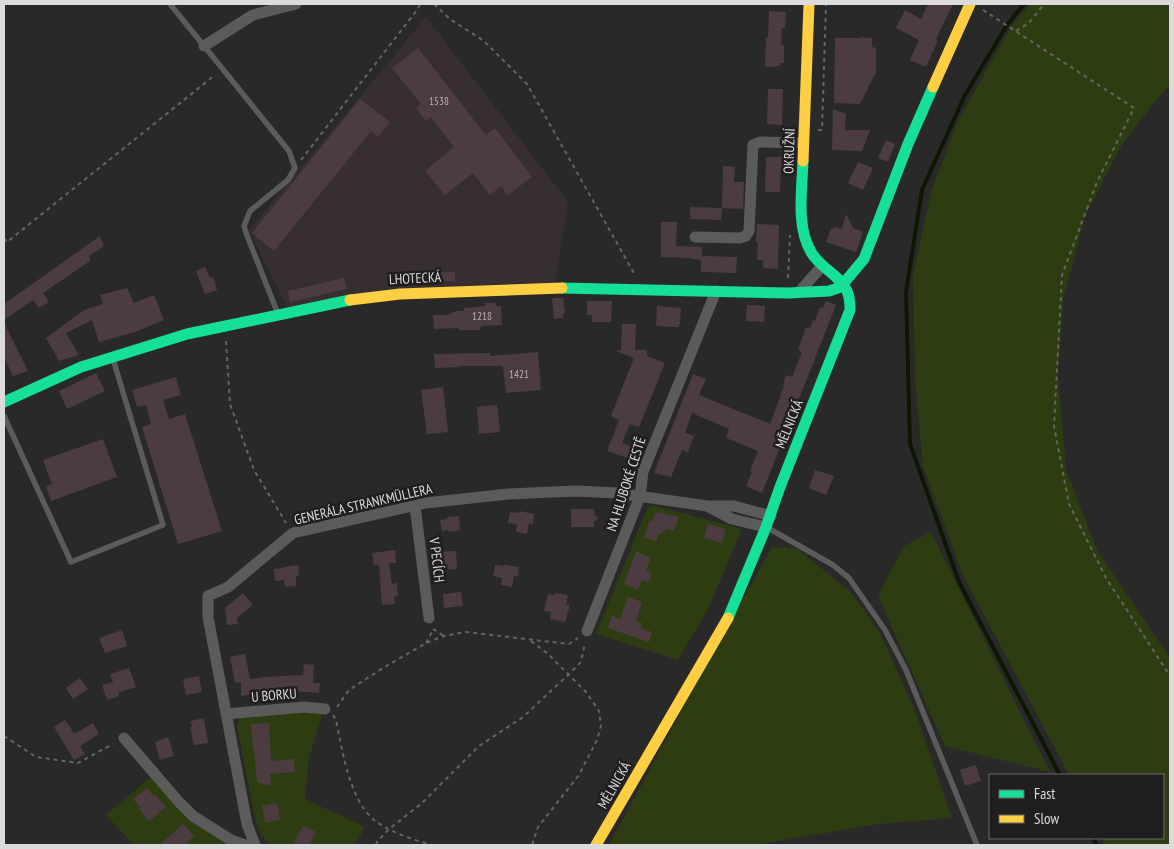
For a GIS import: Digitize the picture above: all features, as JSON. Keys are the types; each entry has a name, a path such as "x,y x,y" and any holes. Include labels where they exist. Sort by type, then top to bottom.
{"street":[{"path":"204,46 253,15 296,4"},
{"name":"OKRUŽNÍ","path":"810,4 804,143 803,226 808,247 816,260 843,284"},
{"path":"843,284 864,259 908,144 974,6"},
{"path":"695,236 740,238 746,236 749,231 753,145 760,142 804,143"},
{"path":"800,291 822,266"},
{"name":"LHOTECKÁ","path":"4,402 81,367 187,334 359,298 400,294 559,288 788,293 829,291 843,284"},
{"name":"MĚLNICKÁ","path":"596,845 731,613 771,516 780,487 850,310 849,296 843,284"},
{"name":"NA HLUBOKÉ CESTĚ","path":"587,631 640,496 643,472 716,291"},
{"name":"GENERÁLA STRANKMÜLLERA","path":"256,845 247,824 208,617 208,596 228,587 293,533 426,503 508,494 576,491 617,493 707,506 734,506 771,516"},
{"name":"V PECÍCH","path":"415,506 431,623"},
{"name":"GENERÁLA STRANKMÜLLERA","path":"707,506 732,518 766,527"},
{"name":"U BORKU","path":"226,714 304,707 329,711"},
{"path":"124,738 192,816 231,840 245,845"}],"lane":[{"path":"170,4 289,152 295,168 288,180 250,211 244,226 278,314"},
{"path":"4,416 71,562 163,525 112,357"},
{"path":"766,527 833,565 849,578 885,630 906,670 977,845"}],"path":[{"path":"295,168 420,4"},
{"path":"434,4 450,19 484,41 527,84 643,290"},
{"path":"1016,31 1029,22 1044,4"},
{"path":"974,6 1134,108 1097,182 1062,275 1054,426 1069,504 1106,578 1170,676"},
{"path":"4,238 7,242 223,69"},
{"path":"225,326 230,404 254,470 293,533"},
{"path":"431,623 444,636"},
{"path":"426,643 431,623"},
{"path":"432,845 419,842 389,829 373,819 361,805 353,788 342,751 336,720 329,711 349,690 426,643 444,636 466,632 530,641 569,644 573,643 587,631"},
{"path":"376,845 389,829 421,804 479,746 523,717 581,662 587,631"},
{"path":"530,641 547,653 586,692 598,711 601,726 597,740 579,775 538,827 532,845"},
{"path":"4,736 36,757 78,763 124,738"}],"shaded area":[{"path":"426,17 568,202 555,284 287,307 249,230"}],"green space":[{"path":"1030,4 1170,4 1170,84 1121,146 1084,219 1063,301 1058,375 1066,470 1097,550 1170,658 1170,845 1106,845 1103,839 1164,839 1164,774 1068,774 963,575 923,466 915,379 913,275 931,192 958,121 1011,27"},
{"path":"652,505 742,529 709,607 678,660 596,634 647,509"},
{"path":"931,532 1050,772 945,746 878,596 904,546"},
{"path":"772,547 796,548 850,591 880,633 915,711 952,818 879,824 755,845 609,845 671,730"},
{"path":"303,712 322,714 309,758 305,799 365,827 355,845 269,845 256,822 237,726 238,721 243,716"},
{"path":"151,777 230,845 134,845 106,815"}],"building":[{"path":"928,4 953,4 936,39 938,40 926,67 910,60 919,40 896,28 905,10 921,19"},
{"path":"769,11 786,12 785,28 782,28 781,45 784,45 784,63 780,63 780,66 775,67 765,67"},
{"path":"835,38 872,38 872,47 876,48 876,72 860,104 834,103"},
{"path":"418,48 485,134 495,128 532,177 508,195 501,186 490,195 473,173 445,195 425,171 454,147 431,117 426,121 416,108 421,104 392,68"},
{"path":"768,89 783,89 782,125 767,124"},
{"path":"360,99 390,122 378,137 371,131 274,251 252,233"},
{"path":"833,109 846,114 845,130 870,130 862,151 832,150"},
{"path":"886,140 895,144 888,162 878,158"},
{"path":"766,157 788,157 788,167 781,167 780,192 765,192"},
{"path":"858,162 873,168 863,190 848,183"},
{"path":"723,166 735,167 734,182 744,182 743,209 722,208"},
{"path":"690,207 722,208 721,220 690,219"},
{"path":"846,214 853,228 863,232 856,252 826,242 831,229 835,227 842,229"},
{"path":"661,222 677,222 676,246 702,247 702,256 737,257 736,273 701,272 701,260 661,257"},
{"path":"757,224 779,225 778,269 763,268 763,260 757,260"},
{"path":"100,236 104,246 89,256 90,261 43,293 49,302 39,308 33,300 4,320 4,304"},
{"path":"205,267 210,278 213,277 217,290 205,294 196,271"},
{"path":"441,272 455,272 455,281 441,281"},
{"path":"344,278 347,289 290,302 288,291"},
{"path":"127,288 134,303 154,295 164,320 135,332 99,342 92,320 66,333 79,355 59,361 46,338 84,310 103,304 100,295"},
{"path":"552,298 563,298 565,313 563,318 554,319"},
{"path":"587,301 612,301 611,322 592,322 592,315 587,315"},
{"path":"826,301 836,305 762,493 746,486 758,451 726,438 729,429 692,413 685,433 694,436 688,452 682,450 671,477 654,473 693,374 706,379 699,395 770,424 784,386 786,375 792,377 802,352 798,350 806,327 810,329 820,307 823,308"},
{"path":"485,303 496,303 496,306 501,306 502,325 481,326 480,330 459,330 459,328 434,329 433,315 446,315 457,311 464,311 464,308 485,306"},
{"path":"747,305 765,306 764,322 746,321"},
{"path":"657,306 681,308 679,327 656,326"},
{"path":"4,323 28,371 13,376 4,357"},
{"path":"622,324 636,324 635,350 647,350 647,356 665,363 639,427 630,424 622,443 632,447 628,458 607,451 619,420 611,416 634,358 616,351 621,350"},
{"path":"538,352 541,390 506,393 503,366 435,368 434,354 490,353 490,356"},
{"path":"96,373 105,391 67,409 59,391"},
{"path":"176,377 181,395 163,400 169,419 185,414 222,531 178,544 142,427 151,424 146,405 137,407 132,390"},
{"path":"443,387 448,432 427,434 421,390"},
{"path":"497,405 500,432 479,434 477,407"},
{"path":"103,439 117,477 51,501 46,486 52,484 43,460"},
{"path":"815,470 834,476 826,495 809,488"},
{"path":"571,509 594,509 594,514 598,518 594,522 594,527 571,527"},
{"path":"519,511 534,514 533,524 529,523 527,534 516,532 517,524 508,523 510,512 519,513"},
{"path":"658,512 679,517 674,531 667,529 658,535 657,541 644,538 649,522 653,520"},
{"path":"459,516 460,530 442,531 440,520"},
{"path":"708,524 726,529 722,543 704,538"},
{"path":"395,550 396,563 389,563 392,584 397,583 398,596 394,597 395,604 382,605 379,565 374,565 372,553"},
{"path":"456,551 457,569 438,570 438,552"},
{"path":"636,551 651,558 646,570 652,573 648,583 642,580 638,590 624,584"},
{"path":"298,565 299,575 296,576 296,586 285,587 284,580 275,581 274,569"},
{"path":"495,565 519,567 518,577 514,576 512,587 501,585 502,578 493,576"},
{"path":"461,592 463,606 444,608 443,594"},
{"path":"243,593 253,605 237,618 238,624 227,625 225,608"},
{"path":"555,593 568,595 566,605 570,605 565,622 550,619 551,612 544,611 548,594 555,595"},
{"path":"628,597 642,602 636,621 642,623 641,628 652,632 649,642 608,628 612,616 620,619"},
{"path":"122,630 127,646 105,653 99,638"},
{"path":"245,654 250,679 303,675 304,664 314,665 313,683 320,683 319,693 290,691 290,693 278,694 277,692 241,696 241,682 235,683 230,657"},
{"path":"129,668 136,687 118,693 119,696 107,700 102,685 113,682 110,674"},
{"path":"199,676 202,692 186,695 183,679"},
{"path":"80,678 88,689 73,699 66,688"},
{"path":"204,718 208,743 194,745 190,727 192,727 191,721"},
{"path":"65,720 74,734 93,723 99,734 80,746 85,754 74,760 54,727"},
{"path":"269,723 271,761 294,759 295,772 270,774 271,786 257,782 251,724"},
{"path":"168,737 174,756 160,760 155,742"},
{"path":"976,765 981,781 965,786 960,770"},
{"path":"147,788 166,807 149,821 133,799"},
{"path":"277,803 280,820 265,823 262,806"},
{"path":"183,824 194,836 185,845 159,845"},
{"path":"303,826 316,832 309,845 293,845"}],"waterway":[{"path":"1024,4 1007,25 965,95 922,190 906,292 910,444 959,582 1059,774"},
{"path":"1094,839 1097,845"}],"traffic: fast":[{"path":"562,288 788,293 829,291 838,288 864,259 908,144 933,87"},
{"path":"728,618 766,527 850,310 849,296 844,285 819,263 806,242 801,208 803,161"},
{"path":"4,402 81,367 187,334 350,300"}],"traffic: slow":[{"path":"803,161 809,4"},
{"path":"933,87 970,4"},
{"path":"350,300 400,294 562,288"},
{"path":"596,845 728,618"}]}
